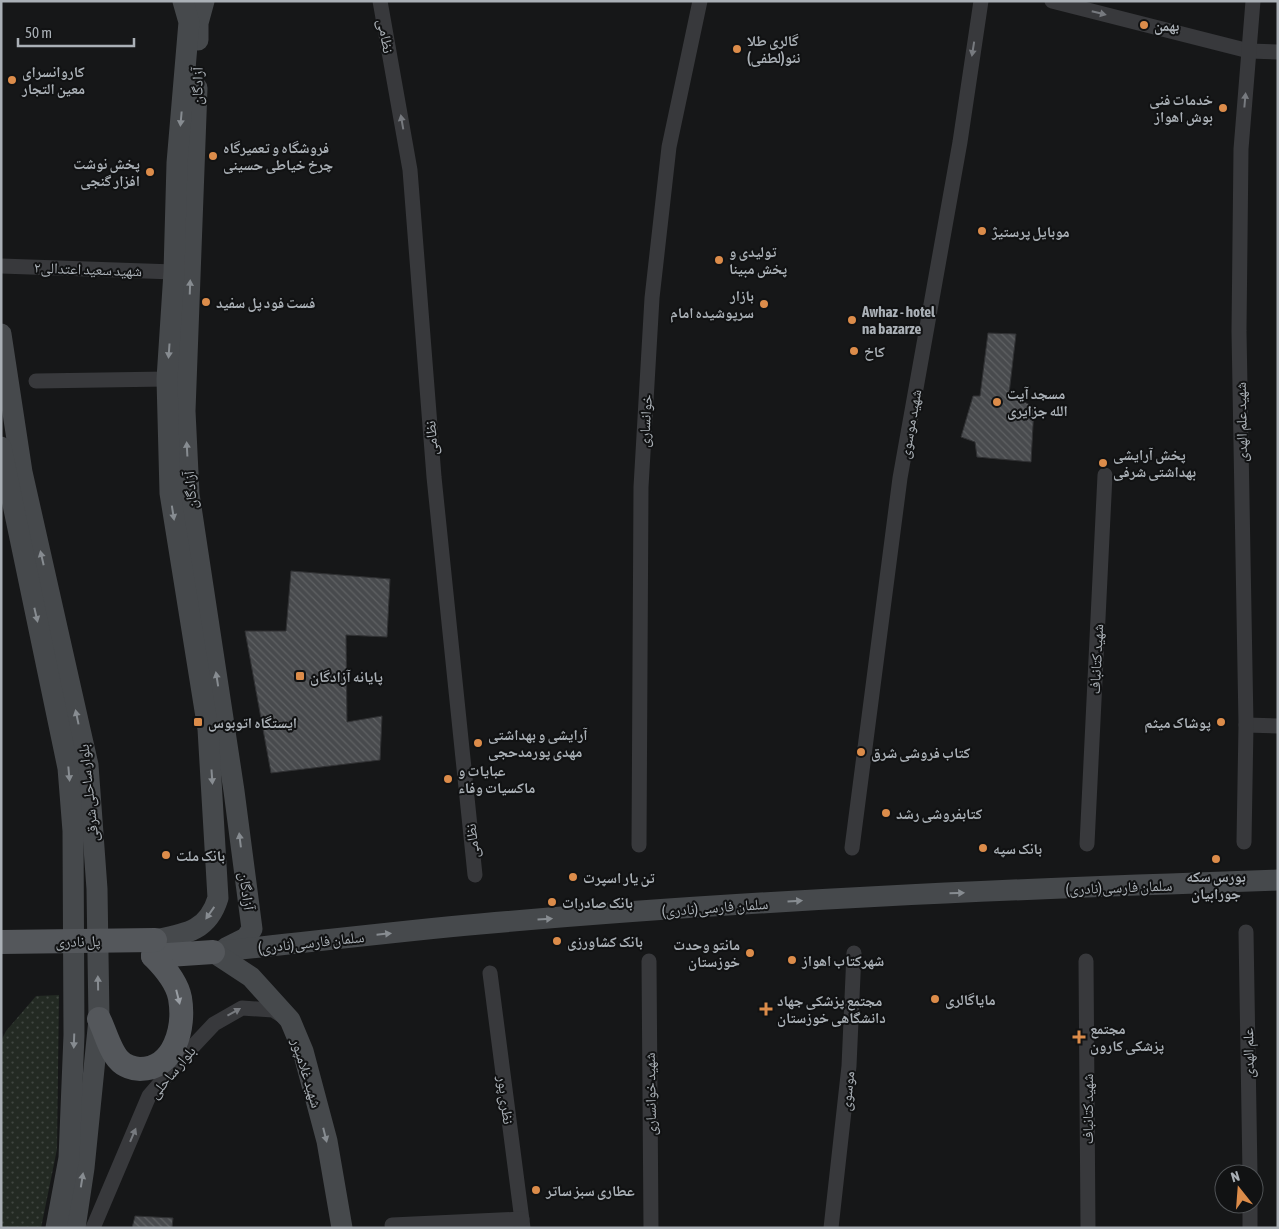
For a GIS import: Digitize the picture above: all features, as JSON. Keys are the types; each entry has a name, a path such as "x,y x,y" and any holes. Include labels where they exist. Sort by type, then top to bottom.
{"main road":[{"name":"آزادگان","path":"154,948 191,932 213,913 218,898 208,728 170,493 167,379 174,272 177,163 189,22 183,1"},
{"name":"آزادگان","path":"204,1 198,23 185,411 189,494 234,791 252,929 246,938 236,945 214,952"},
{"name":"بلوار ساحلی شرقی","path":"1,334 22,472 88,765 97,889 99,1019 84,1168 75,1228"},
{"name":"بلوار ساحلی شرقی","path":"1,447 5,476 68,768 74,831 74,1035 68,1158 56,1228"},
{"name":"سلمان فارسی(نادری)","path":"154,948 214,952 479,924 852,898 1278,880"},
{"name":"پل نادری","path":"1,942 154,948"},
{"path":"99,1019 119,1060 134,1069 158,1066 168,1057 181,1027 180,997 168,970 154,948"},
{"name":"پل نادری","path":"1,956 154,948"},
{"name":"شهید غلامپور","path":"214,952 251,977 290,1020 303,1051 324,1132 342,1228"}],"street":[{"name":"نظامی","path":"380,1 410,170 434,477 475,875"},
{"name":"خوانساری","path":"639,846 642,487 652,298 669,147 700,1"},
{"name":"شهید موسوی","path":"852,848 900,478 960,142 981,1"},
{"path":"1052,1 1249,51 1278,52"},
{"name":"شهید علم الهدی","path":"1244,842 1246,725 1239,331 1241,149 1253,1"},
{"name":"شهید سعید اعتدالی۲","path":"1,266 174,272"},
{"path":"36,381 167,379"},
{"name":"شهید کتانباف","path":"1087,844 1105,475"},
{"path":"1246,725 1278,726"},
{"name":"علم الهدی","path":"1246,932 1250,1164"},
{"name":"موسوی","path":"831,1228 850,1066 854,953"},
{"name":"شهید کتانباف","path":"1086,960 1088,1228"},
{"name":"شهید خوانساری","path":"648,961 651,1228"},
{"name":"نظری پور","path":"490,973 522,1224"},
{"name":"بلوار ساحلی","path":"93,1228 150,1096 214,1024 242,1008 272,1010 290,1020"},
{"path":"1250,1214 1250,1228"},
{"path":"392,1225 522,1224"}],"shaded area":[{"path":"59,995 57,1149 41,1228 1,1228 1,1041 6,1031 36,996"}],"building":[{"name":"مسجد آیت الله جزایری","path":"988,333 1016,334 1009,394 1034,407 1031,462 977,457 975,442 961,437 973,396 980,396"},
{"name":"پایانه آزادگان","path":"291,571 390,579 387,637 346,635 347,722 382,716 380,760 271,773 245,631 286,631"},
{"path":"135,1216 173,1218 172,1228 132,1228"}],"place":[{"name":"بهمن","path":"1144,25"},
{"name":"گالری طلا نئو(لطفی)","path":"737,49"},
{"name":"کاروانسرای معین التجار","path":"12,80"},
{"name":"خدمات فنی بوش اهواز","path":"1223,108"},
{"name":"فروشگاه و تعمیرگاه چرخ خیاطی حسینی","path":"213,156"},
{"name":"پخش نوشت افزار گنجی","path":"150,172"},
{"name":"موبایل پرستیژ","path":"982,231"},
{"name":"تولیدی و پخش مبینا","path":"719,260"},
{"name":"فست فود پل سفید","path":"206,302"},
{"name":"بازار سرپوشیده امام","path":"764,304"},
{"name":"Awhaz - hotel na bazarze","path":"852,320"},
{"name":"کاخ","path":"854,351"},
{"name":"مسجد آیت الله جزایری","path":"997,402"},
{"name":"پخش آرایشی بهداشتی شرفی","path":"1103,463"},
{"name":"پایانه آزادگان","path":"300,676"},
{"name":"ایستگاه اتوبوس","path":"198,722"},
{"name":"پوشاک میثم","path":"1221,722"},
{"name":"آرایشی و بهداشتی مهدی پورمدحجی","path":"478,743"},
{"name":"کتاب فروشی شرق","path":"861,752"},
{"name":"عبایات و ماکسیات وفاء","path":"448,779"},
{"name":"کتابفروشی رشد","path":"886,813"},
{"name":"بانک سپه","path":"983,848"},
{"name":"بانک ملت","path":"166,855"},
{"name":"بورس سکه جورابیان","path":"1216,859"},
{"name":"تن یار اسپرت","path":"573,877"},
{"name":"بانک صادرات","path":"552,902"},
{"name":"بانک کشاورزی","path":"557,941"},
{"name":"مانتو وحدت خوزستان","path":"750,953"},
{"name":"شهرکتاب اهواز","path":"792,960"},
{"name":"مایاگالری","path":"935,999"},
{"name":"مجتمع پزشکی جهاد دانشگاهی خوزستان","path":"766,1009"},
{"name":"مجتمع پزشکی کارون","path":"1079,1037"},
{"name":"عطاری سبز ساتر","path":"536,1190"}]}
